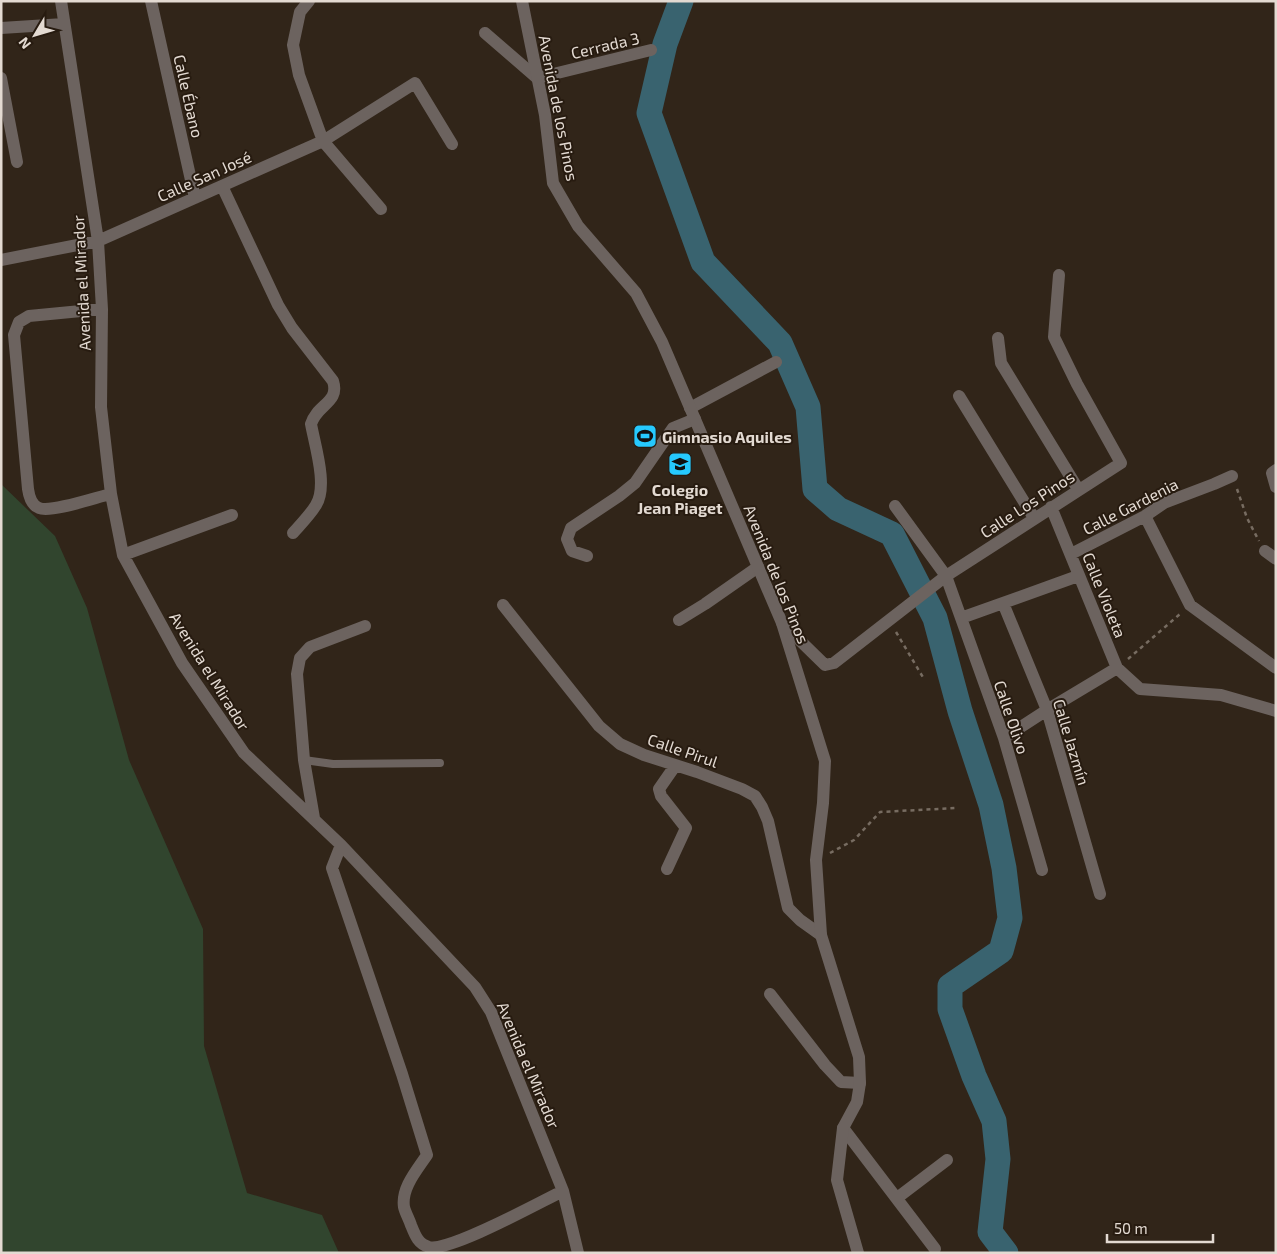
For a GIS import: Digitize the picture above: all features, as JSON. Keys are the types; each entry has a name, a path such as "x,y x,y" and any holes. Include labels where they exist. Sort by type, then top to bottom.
{"street":[{"name":"Avenida el Mirador","path":"61,1 98,241 102,309 101,407 111,494 123,555 182,664 244,753 268,778 314,818 341,845 475,987 491,1012 563,1191 578,1253"},
{"name":"Calle Ébano","path":"151,1 195,198"},
{"path":"309,1 300,12 293,45 299,75 322,141 381,209"},
{"name":"Avenida de los Pinos","path":"522,1 545,115 553,183 578,226 636,292 662,342 782,623 825,761 823,804 816,860 821,935 859,1057 860,1083 857,1102 843,1128 837,1180 858,1253"},
{"path":"1,28 64,24"},
{"path":"485,33 538,78"},
{"name":"Cerrada 3","path":"538,78 651,50"},
{"path":"1,78 18,162"},
{"name":"Calle San José","path":"1,260 98,241 322,141 415,83 452,144"},
{"path":"222,186 278,305 292,328 333,381 336,390 334,396 313,417 311,424 322,482 321,493 317,505 293,533"},
{"name":"Calle Los Pinos","path":"782,623 825,665 834,662 948,574 1121,463 1077,384 1054,337 1059,274"},
{"path":"102,309 29,316 19,322 14,335 28,489 32,502 39,508 50,509 111,494"},
{"path":"998,338 1002,363 1078,489"},
{"path":"587,556 572,550 567,539 571,528 635,483 673,428 692,414 776,362"},
{"path":"959,396 1034,518"},
{"path":"1276,470 1272,473 1276,487"},
{"name":"Calle Gardenia","path":"1071,554 1145,516 1164,503 1232,476"},
{"name":"Calle Olivo","path":"894,506 948,574 961,618 1004,738 1042,870"},
{"name":"Calle Violeta","path":"1051,507 1117,668"},
{"path":"123,555 232,515"},
{"path":"1145,516 1190,606 1276,668"},
{"path":"1264,551 1276,559"},
{"path":"679,620 758,567"},
{"path":"961,618 1078,576"},
{"name":"Calle Jazmín","path":"1003,603 1046,710 1100,894"},
{"name":"Calle Pirul","path":"503,605 599,726 620,744 644,755 742,789 755,796 768,821 788,908 800,920 821,935"},
{"path":"314,818 304,760 297,674 300,658 310,646 365,626"},
{"path":"1004,738 1046,710 1117,668 1140,689 1222,694 1276,711"},
{"path":"667,870 686,828 661,796 659,789 674,766"},
{"path":"341,845 332,868 402,1074 427,1155 405,1190 404,1206 415,1237 422,1244 432,1248 452,1244 563,1191"},
{"path":"770,994 825,1065 841,1082 860,1083"},
{"path":"843,1128 935,1249"},
{"path":"897,1198 946,1160"}],"lane":[{"path":"304,760 334,764 440,763"}],"path":[{"path":"1232,476 1247,518 1264,551"},
{"path":"1117,668 1190,606"},
{"path":"889,620 924,679"},
{"path":"816,860 854,840 880,812 956,808"}],"green space":[{"path":"1,484 55,536 87,608 129,760 203,929 204,1046 247,1193 322,1215 339,1253 1,1253"}],"waterway":[{"path":"681,1 665,44 649,113 703,262 780,343 808,407 815,489 838,509 892,534 935,618 960,711 991,805 1004,868 1010,918 1001,951 950,986 950,1009 974,1076 994,1121 998,1159 990,1232 1006,1253"}],"place":[{"name":"Gimnasio Aquiles","path":"645,436"},
{"name":"Colegio Jean Piaget","path":"680,464"}]}
